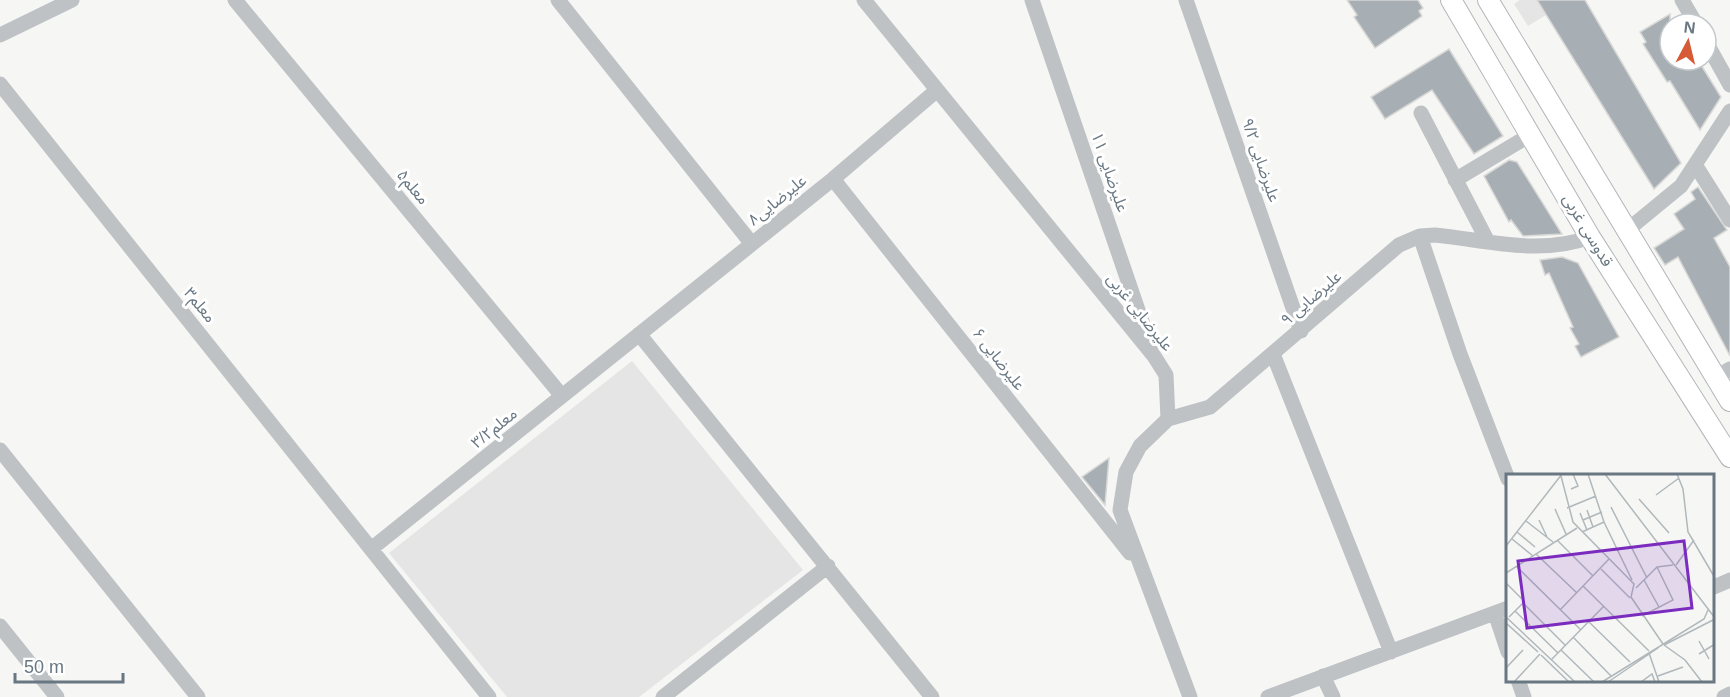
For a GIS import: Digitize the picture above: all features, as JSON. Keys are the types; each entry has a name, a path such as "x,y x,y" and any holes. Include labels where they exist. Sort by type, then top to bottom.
{"main road":[{"name":"قدوسی غربی","path":"1451,0 1532,134 1590,237 1730,458"},
{"name":"قدوسی غربی","path":"1488,0 1625,232 1723,373 1730,401"}],"street":[{"path":"1,32 72,0"},
{"name":"معلم۵","path":"235,0 562,396"},
{"path":"558,0 752,244"},
{"name":"علیرضایی غربی","path":"864,0 1154,356 1166,375 1168,419"},
{"name":"۱۱ علیرضایی","path":"1032,0 1154,356"},
{"name":"۹/۲ علیرضایی","path":"1186,0 1301,331"},
{"path":"1718,64 1730,85"},
{"name":"معلم۳","path":"0,84 489,697"},
{"name":"علیرضایی۸","path":"639,334 833,179 936,91"},
{"path":"1625,232 1667,199 1696,166 1730,111"},
{"path":"1421,113 1487,240"},
{"path":"1455,180 1532,134"},
{"path":"1696,166 1730,220"},
{"name":"۶ علیرضایی","path":"833,179 1137,562"},
{"path":"1506,474 1420,236 1487,240 1543,248 1570,245 1590,237"},
{"name":"۹ علیرضایی","path":"1168,419 1210,407 1399,245 1420,236"},
{"path":"639,334 932,697"},
{"name":"معلم۳/۲","path":"371,549 639,334"},
{"path":"1274,354 1391,652"},
{"path":"1168,419 1140,446 1126,472 1120,510 1137,562 1190,697"},
{"path":"0,450 198,697"},
{"path":"663,697 828,566"},
{"path":"1715,586 1730,580"},
{"path":"1268,697 1501,610 1506,640"},
{"path":"0,626 57,697"},
{"path":"1323,676 1333,697"},
{"path":"1518,682 1524,697"},
{"path":"1724,697 1730,694"}],"shaded area":[{"path":"1520,0 1570,0 1528,26 1514,4"},
{"path":"632,361 803,570 639,697 507,697 389,553"}],"building":[{"path":"1347,0 1418,0 1423,8 1419,11 1422,16 1375,48 1354,17 1357,15"},
{"path":"1537,0 1585,0 1681,163 1654,189"},
{"path":"1658,21 1658,68 1643,44 1646,42 1640,32"},
{"path":"1449,49 1503,136 1474,154 1432,90 1385,119 1371,97"},
{"path":"1661,72 1705,72 1721,97 1700,130 1670,81 1667,82"},
{"path":"1509,160 1517,162 1562,234 1523,236 1511,220 1509,222 1484,176"},
{"path":"1698,187 1727,230 1714,238 1730,267 1730,356 1678,257 1665,265 1654,248 1684,229 1674,214 1695,199 1691,192"},
{"path":"1562,257 1578,263 1619,337 1581,357 1575,346 1579,344 1570,328 1573,327 1549,273 1545,275 1540,260"},
{"path":"1109,458 1105,505 1082,477"}]}
